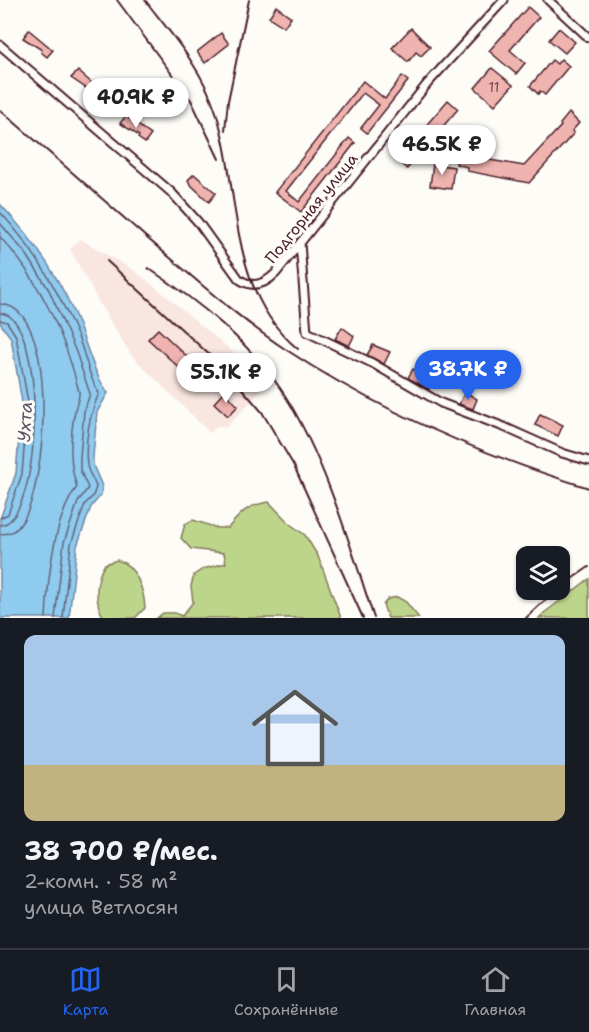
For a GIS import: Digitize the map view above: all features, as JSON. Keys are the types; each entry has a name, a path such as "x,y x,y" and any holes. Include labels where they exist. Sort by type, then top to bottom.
{"street":[{"name":"Подгорная улица","path":"0,45 172,193 198,222 236,276 248,285 261,284 300,243 381,145 428,83 504,0"},
{"path":"548,0 589,38"},
{"path":"300,243 307,332 372,363 441,403 504,427 562,453 589,461"}],"shaded area":[{"path":"80,239 132,269 159,290 245,362 265,386 227,427 217,426 210,433 131,355 70,249"}],"green space":[{"path":"269,502 290,524 305,535 318,556 341,618 157,618 163,613 175,613 182,616 193,602 191,586 194,575 203,569 226,563 224,553 191,549 181,538 185,524 193,520 217,528 228,528 245,510"},
{"path":"117,560 129,567 141,586 145,608 135,618 104,618 101,612 97,598 99,577 105,564"},
{"path":"589,579 589,618 539,618 561,600 570,600 570,593"},
{"path":"397,597 406,602 419,618 388,618 383,605 388,599"}],"water":[{"name":"Ухта","path":"0,204 32,242 59,283 74,313 98,376 108,393 97,412 93,457 93,465 102,486 101,495 91,507 77,546 69,618 0,618 0,519 16,473 22,402 11,338 0,323"}],"building":[{"path":"276,6 291,17 284,27 269,17"},
{"path":"528,7 539,17 510,50 525,63 516,74 489,51"},
{"path":"411,28 430,47 421,56 416,52 408,62 392,48"},
{"path":"559,28 575,42 565,53 549,40"},
{"path":"29,30 53,50 47,57 41,52 42,50 23,38"},
{"path":"221,33 229,44 205,63 197,52"},
{"path":"561,59 569,66 545,95 540,91 538,94 530,86 552,60 557,64"},
{"path":"492,68 513,85 495,105 475,88"},
{"path":"78,71 101,91 95,98 89,93 90,91 71,78"},
{"path":"402,76 408,81 367,133 361,128 379,105 363,93 286,191 299,202 349,138 355,143 301,212 275,192 363,81 385,99"},
{"path":"448,100 458,109 433,138 423,129"},
{"path":"569,113 579,123 572,131 574,133 529,183 467,171 467,167 456,164 459,151 472,153 473,157 524,166 561,126 560,124"},
{"path":"126,116 151,135 145,143 120,123"},
{"path":"409,144 420,153 407,169 396,160"},
{"path":"433,164 454,167 451,189 430,186"},
{"path":"194,174 216,193 209,202 190,184 188,180"},
{"path":"342,327 354,336 349,346 335,339"},
{"path":"158,329 194,363 185,373 148,339"},
{"path":"373,345 390,352 384,364 367,355"},
{"path":"413,369 433,381 429,389 408,378"},
{"path":"224,392 238,406 228,416 214,403"},
{"path":"465,392 477,399 473,409 459,404"},
{"path":"540,414 563,425 558,436 535,425"}],"railway":[{"path":"117,0 191,100 219,159"},
{"path":"145,0 195,66 210,96 224,142 247,269 259,299 275,325 298,349"},
{"path":"225,130 228,101 249,0"},
{"path":"0,110 214,295 285,349 357,392 432,429 509,461 589,488"},
{"path":"107,261 225,369 262,412 294,466 363,618"},
{"path":"148,268 222,324 256,357 284,394 312,445 324,474 374,618"},
{"path":"570,580 589,567"},
{"path":"526,618 545,600"}]}
